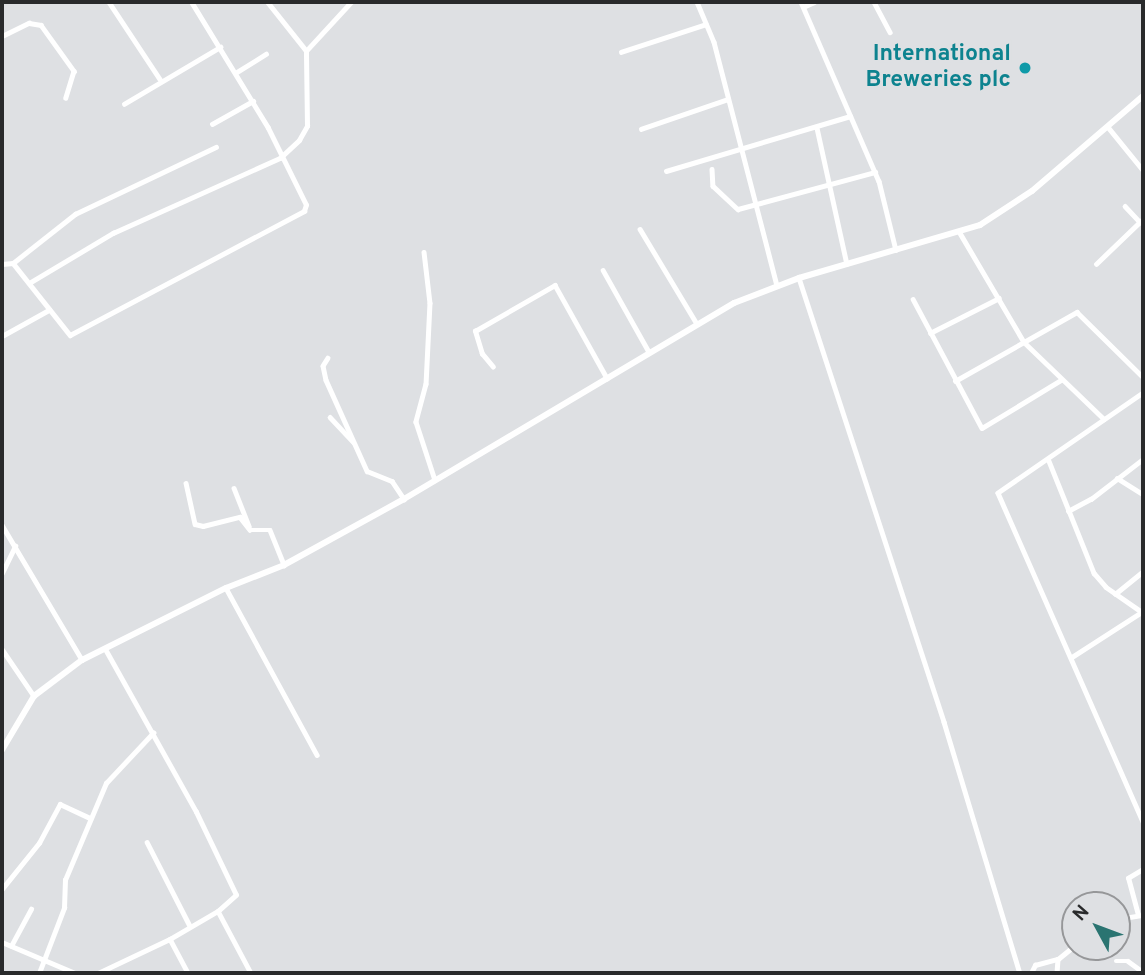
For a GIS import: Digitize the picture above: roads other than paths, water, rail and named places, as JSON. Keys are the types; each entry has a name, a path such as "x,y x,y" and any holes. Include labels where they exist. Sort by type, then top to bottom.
{"main road":[{"path":"2,750 34,695 82,660 226,588 284,565 435,481 697,324 777,285 960,233 1032,191 1143,96"}],"street":[{"path":"109,2 160,79"},
{"path":"13,263 31,282 70,335 300,215 306,205 253,101 191,2"},
{"path":"31,282 113,233 280,158 307,126 306,51 267,2"},
{"path":"306,51 351,2"},
{"path":"697,2 706,24 777,285"},
{"path":"814,2 802,5 875,172 897,250"},
{"path":"874,2 890,32"},
{"path":"2,36 29,23 41,25 75,71 66,98"},
{"path":"622,51 706,24"},
{"path":"124,104 160,79 220,47"},
{"path":"237,72 266,54"},
{"path":"641,129 727,99"},
{"path":"212,124 253,101"},
{"path":"666,171 850,116"},
{"path":"1108,127 1143,170"},
{"path":"817,128 847,264"},
{"path":"2,264 13,263 75,214 216,147"},
{"path":"712,169 713,186 730,207 875,172"},
{"path":"1096,264 1142,221 1125,206"},
{"path":"640,229 697,324"},
{"path":"960,233 1024,342 1104,419"},
{"path":"424,251 430,303 426,384 416,422 435,481"},
{"path":"603,270 649,352"},
{"path":"799,278 944,722 1020,973"},
{"path":"492,367 482,354 475,331 555,285 607,379"},
{"path":"930,333 999,298"},
{"path":"913,299 955,381 984,428 1061,380"},
{"path":"2,336 49,310"},
{"path":"955,381 1077,312 1143,377"},
{"path":"328,358 323,366 326,380 367,471 395,482 404,499"},
{"path":"1143,393 1049,461 1001,489 999,495 1143,821"},
{"path":"330,417 354,443"},
{"path":"1068,511 1143,459"},
{"path":"1049,461 1094,573 1115,594 1142,611 1072,657"},
{"path":"1117,478 1143,494"},
{"path":"186,483 195,524 203,526 240,517 250,530"},
{"path":"234,488 250,530"},
{"path":"2,525 82,660"},
{"path":"250,530 270,530 284,565"},
{"path":"2,573 16,545"},
{"path":"1115,594 1143,571"},
{"path":"226,588 317,755"},
{"path":"2,649 34,695"},
{"path":"99,973 170,939 218,911 236,892 153,733 105,649"},
{"path":"39,973 64,908 65,880 106,783 153,733"},
{"path":"2,890 39,843 60,804 90,818"},
{"path":"147,842 190,926"},
{"path":"1140,915 1128,878 1143,869"},
{"path":"11,946 31,909"},
{"path":"218,911 251,973"},
{"path":"170,939 188,973"},
{"path":"2,942 75,973"},
{"path":"1031,973 1035,965 1061,957"},
{"path":"1056,973 1058,959"},
{"path":"1128,961 1143,972"}],"place":[{"name":"International Breweries plc","path":"1025,68"}]}
